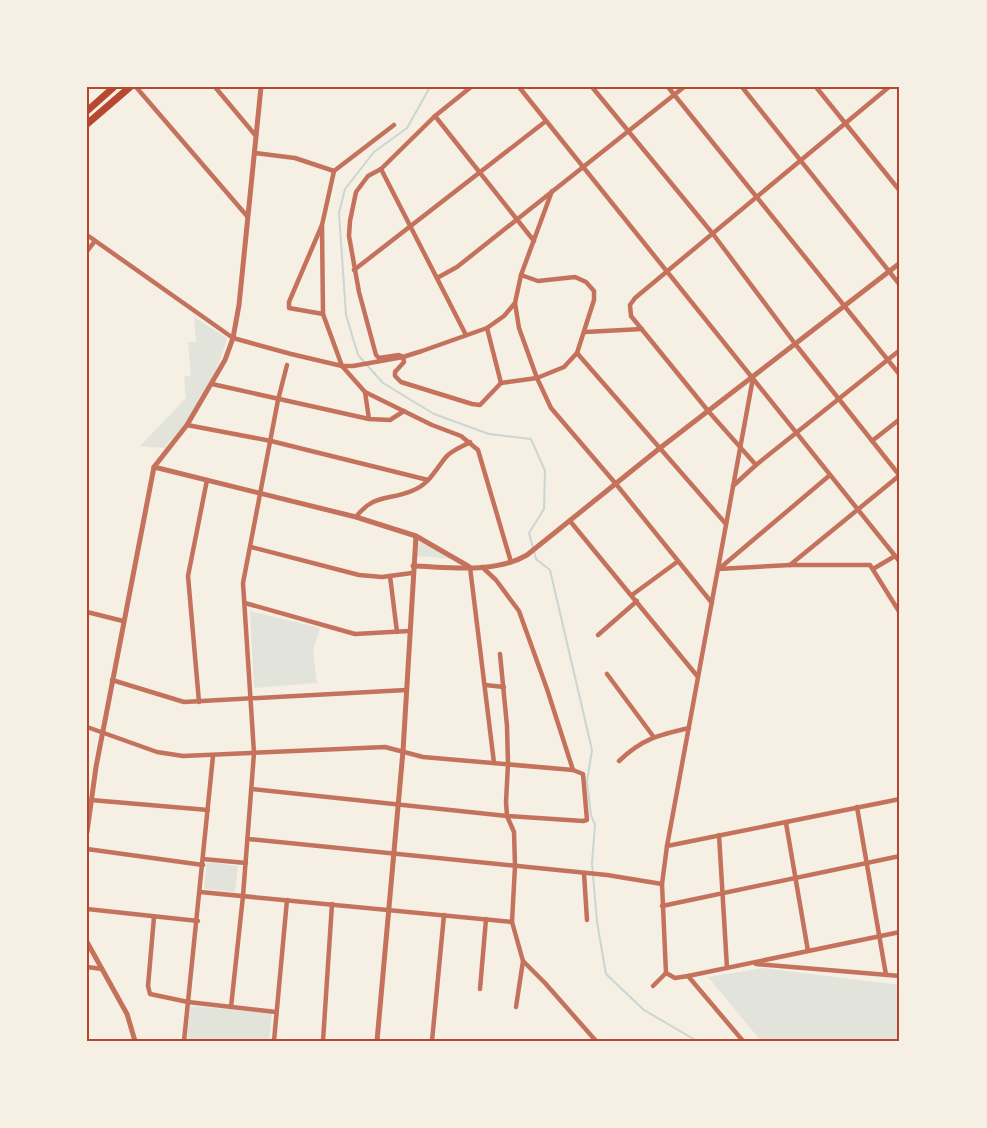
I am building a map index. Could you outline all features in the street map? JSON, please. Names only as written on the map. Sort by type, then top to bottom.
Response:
[{"type":"main road","points":[[87,111],[114,87]]},
{"type":"main road","points":[[87,124],[130,87]]},
{"type":"street","points":[[136,87],[248,216]]},
{"type":"street","points":[[215,87],[256,136]]},
{"type":"street","points":[[87,832],[88,811],[102,732],[154,467],[187,425],[225,360],[233,338],[239,305],[261,87]]},
{"type":"street","points":[[403,357],[399,355],[379,358],[376,355],[354,270],[350,228],[356,192],[368,176],[381,169],[435,116],[471,87]]},
{"type":"street","points":[[519,87],[900,562]]},
{"type":"street","points":[[592,87],[713,234],[796,345],[900,475],[790,565]]},
{"type":"street","points":[[668,87],[900,375]]},
{"type":"street","points":[[437,278],[457,267],[684,87]]},
{"type":"street","points":[[742,87],[900,285]]},
{"type":"street","points":[[816,87],[900,191]]},
{"type":"street","points":[[756,465],[709,412],[631,316],[630,305],[889,87]]},
{"type":"street","points":[[435,116],[534,241]]},
{"type":"street","points":[[354,270],[546,121]]},
{"type":"street","points":[[323,314],[289,308],[289,302],[322,225],[334,171],[394,125]]},
{"type":"street","points":[[255,153],[295,158],[334,171]]},
{"type":"street","points":[[381,169],[466,335]]},
{"type":"street","points":[[552,191],[522,275],[515,303],[519,328],[537,378],[552,408],[712,603]]},
{"type":"street","points":[[322,225],[323,314],[342,366],[365,392],[461,436],[477,450],[511,562]]},
{"type":"street","points":[[87,235],[233,338],[342,366],[403,357],[487,328],[504,316],[515,303]]},
{"type":"street","points":[[87,251],[95,241]]},
{"type":"street","points":[[413,566],[481,566],[511,562],[530,553],[660,448],[796,345],[900,262]]},
{"type":"street","points":[[403,357],[404,362],[395,372],[395,376],[401,382],[480,405],[501,383],[537,378],[564,367],[577,352],[585,332],[594,300],[594,291],[586,282],[575,277],[538,281],[522,275]]},
{"type":"street","points":[[487,328],[501,383]]},
{"type":"street","points":[[585,332],[642,329]]},
{"type":"street","points":[[733,486],[900,350]]},
{"type":"street","points":[[577,352],[726,524]]},
{"type":"street","points":[[231,1006],[246,863],[254,753],[243,583],[278,400],[288,365]]},
{"type":"street","points":[[653,986],[666,972],[662,884],[753,378]]},
{"type":"street","points":[[212,384],[369,419],[390,420],[404,411]]},
{"type":"street","points":[[365,392],[369,419]]},
{"type":"street","points":[[872,441],[900,418]]},
{"type":"street","points":[[187,425],[271,441],[428,480]]},
{"type":"street","points":[[357,517],[370,502],[413,491],[428,480],[448,455],[470,442]]},
{"type":"street","points":[[154,467],[357,517],[416,536],[470,567]]},
{"type":"street","points":[[719,568],[830,475]]},
{"type":"street","points":[[199,702],[188,576],[207,480]]},
{"type":"street","points":[[570,521],[698,677]]},
{"type":"street","points":[[377,1041],[403,751],[416,536]]},
{"type":"street","points":[[251,547],[359,575],[390,576],[412,573]]},
{"type":"street","points":[[873,569],[895,556]]},
{"type":"street","points":[[632,596],[677,562]]},
{"type":"street","points":[[719,568],[870,565],[900,613]]},
{"type":"street","points":[[481,566],[496,580],[519,612],[573,770]]},
{"type":"street","points":[[470,567],[494,763]]},
{"type":"street","points":[[390,576],[397,632]]},
{"type":"street","points":[[598,635],[637,601]]},
{"type":"street","points":[[245,603],[355,634],[409,631]]},
{"type":"street","points":[[87,612],[123,621]]},
{"type":"street","points":[[500,654],[508,764],[507,816],[514,832],[512,922],[523,961],[516,1007]]},
{"type":"street","points":[[606,674],[653,736]]},
{"type":"street","points":[[112,680],[170,699],[199,702],[405,690]]},
{"type":"street","points":[[485,686],[504,687]]},
{"type":"street","points":[[87,727],[166,754],[183,756],[385,747],[423,757],[573,770],[583,774],[588,820],[507,816],[252,789]]},
{"type":"street","points":[[619,761],[634,747],[653,736],[689,728]]},
{"type":"street","points":[[184,1041],[213,756]]},
{"type":"street","points":[[668,846],[900,799]]},
{"type":"street","points":[[91,800],[208,810]]},
{"type":"street","points":[[857,807],[886,975]]},
{"type":"street","points":[[786,823],[808,951]]},
{"type":"street","points":[[719,835],[727,968]]},
{"type":"street","points":[[248,839],[607,875],[662,884]]},
{"type":"street","points":[[87,849],[203,862],[246,863]]},
{"type":"street","points":[[662,906],[900,856]]},
{"type":"street","points":[[586,873],[587,920]]},
{"type":"street","points":[[200,892],[512,922]]},
{"type":"street","points":[[274,1041],[287,900]]},
{"type":"street","points":[[323,1041],[332,904]]},
{"type":"street","points":[[87,909],[198,921]]},
{"type":"street","points":[[432,1041],[444,915]]},
{"type":"street","points":[[154,917],[148,986],[150,993],[188,1002],[276,1012]]},
{"type":"street","points":[[480,989],[486,919]]},
{"type":"street","points":[[666,972],[675,978],[688,976],[900,932]]},
{"type":"street","points":[[87,942],[127,1014],[135,1041]]},
{"type":"street","points":[[523,961],[596,1041]]},
{"type":"street","points":[[751,963],[900,976]]},
{"type":"street","points":[[87,967],[102,969]]},
{"type":"street","points":[[688,976],[743,1041]]},
{"type":"shaded area","points":[[194,317],[227,338],[220,360],[193,414],[164,448],[140,446],[186,398],[184,376],[191,376],[188,342],[196,342]]},
{"type":"shaded area","points":[[418,541],[453,559],[417,556]]},
{"type":"shaded area","points":[[250,611],[320,628],[313,651],[317,683],[254,688]]},
{"type":"shaded area","points":[[207,862],[238,866],[235,892],[204,889]]},
{"type":"shaded area","points":[[763,968],[900,985],[900,1041],[761,1041],[708,977]]},
{"type":"shaded area","points":[[190,1006],[272,1013],[269,1041],[187,1041]]},
{"type":"waterway","points":[[430,87],[407,128],[374,152],[345,189],[339,213],[346,315],[358,355],[383,383],[434,414],[489,434],[531,439],[545,471],[544,509],[529,533],[536,559],[550,570],[592,750],[587,781],[591,815],[595,825],[592,863],[597,922],[606,974],[644,1010],[697,1041]]}]
